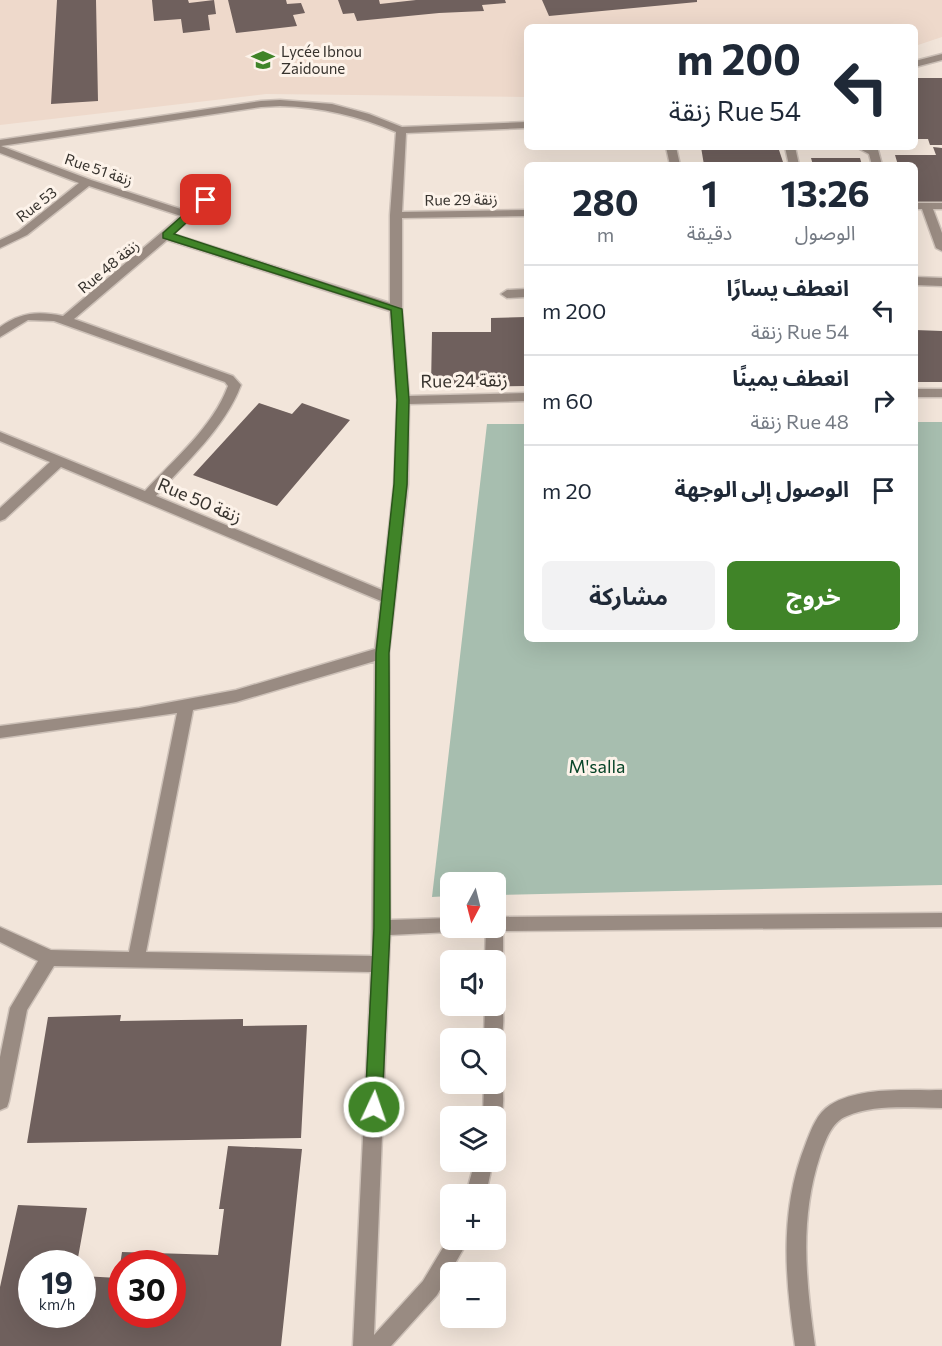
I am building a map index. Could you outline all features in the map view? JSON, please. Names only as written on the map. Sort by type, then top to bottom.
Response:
[{"type":"street","points":[[918,63],[942,57]]},
{"type":"street","points":[[0,142],[261,104],[296,102],[346,109],[401,130],[524,125]]},
{"type":"street","points":[[363,1346],[382,928],[382,653],[400,484],[403,400],[396,309],[396,215],[401,130]]},
{"type":"street","name":"Rue 51 زنقة","points":[[0,149],[87,182],[189,214]]},
{"type":"street","points":[[869,150],[874,152],[876,162]]},
{"type":"street","name":"Rue 53","points":[[0,245],[23,233],[87,182]]},
{"type":"street","name":"Rue 48 زنقة","points":[[65,320],[167,236],[223,186]]},
{"type":"street","points":[[942,206],[920,206],[942,248]]},
{"type":"street","name":"Rue 29 زنقة","points":[[396,215],[524,213]]},
{"type":"street","points":[[167,236],[396,309]]},
{"type":"street","points":[[918,281],[942,282]]},
{"type":"street","points":[[507,294],[524,293]]},
{"type":"street","points":[[0,333],[25,316],[45,316],[65,320],[229,379],[235,385],[233,393],[212,422],[147,498]]},
{"type":"street","points":[[918,393],[942,393]]},
{"type":"street","name":"Rue 24 زنقة","points":[[403,400],[524,397]]},
{"type":"street","name":"Rue 50 زنقة","points":[[0,436],[387,598]]},
{"type":"street","points":[[0,516],[59,461]]},
{"type":"street","points":[[0,732],[70,724],[236,696],[382,653]]},
{"type":"street","points":[[136,958],[186,705]]},
{"type":"street","points":[[506,926],[942,920]]},
{"type":"street","points":[[382,928],[440,926]]},
{"type":"street","points":[[0,934],[49,957],[380,964]]},
{"type":"street","points":[[0,1101],[19,1008],[49,957]]},
{"type":"street","points":[[805,1346],[795,1275],[794,1227],[799,1192],[813,1149],[822,1130],[834,1113],[852,1104],[942,1099]]},
{"type":"street","points":[[377,1346],[430,1288],[452,1250]]},
{"type":"shaded area","name":"Lycée Ibnou Zaidoune","points":[[0,0],[942,0],[942,37],[918,45],[918,24],[524,24],[524,97],[266,94],[0,125]]},
{"type":"green space","name":"M'salla","points":[[918,422],[942,422],[942,885],[506,895],[506,872],[440,872],[440,897],[432,897],[487,424],[524,424],[524,642],[918,642]]},
{"type":"building","points":[[57,0],[96,0],[98,101],[51,104]]},
{"type":"building","points":[[152,0],[188,0],[189,3],[214,0],[216,14],[208,15],[210,30],[183,33],[181,19],[154,21]]},
{"type":"building","points":[[228,0],[286,0],[287,4],[301,3],[305,13],[293,15],[297,26],[236,33]]},
{"type":"building","points":[[338,0],[379,0],[380,4],[416,0],[505,0],[506,3],[482,5],[484,11],[357,21],[354,13],[343,14]]},
{"type":"building","points":[[542,0],[697,0],[697,2],[549,16]]},
{"type":"building","points":[[918,78],[942,78],[942,145],[930,145],[928,139],[918,139]]},
{"type":"building","points":[[933,147],[942,148],[942,202],[918,202],[918,162],[897,162],[895,155],[936,155]]},
{"type":"building","points":[[702,150],[779,150],[783,162],[704,162]]},
{"type":"building","points":[[811,158],[860,158],[861,162],[812,162]]},
{"type":"building","points":[[524,317],[524,386],[431,387],[432,332],[491,332],[491,318]]},
{"type":"building","points":[[918,330],[942,331],[942,382],[918,382]]},
{"type":"building","points":[[259,403],[292,414],[302,403],[350,420],[277,506],[193,475]]},
{"type":"building","points":[[121,1015],[120,1021],[243,1019],[243,1026],[307,1025],[301,1138],[27,1143],[48,1017]]},
{"type":"building","points":[[228,1146],[302,1149],[281,1346],[0,1346],[0,1287],[18,1205],[87,1208],[79,1250],[18,1250],[18,1328],[96,1328],[96,1277],[108,1277],[108,1328],[186,1328],[186,1254],[218,1255],[224,1209],[219,1209]]},
{"type":"place","name":"Lycée Ibnou Zaidoune","points":[[263,60]]},
{"type":"route","points":[[206,200],[167,236],[396,309],[403,400],[400,484],[382,653],[382,928],[374,1107]]}]
